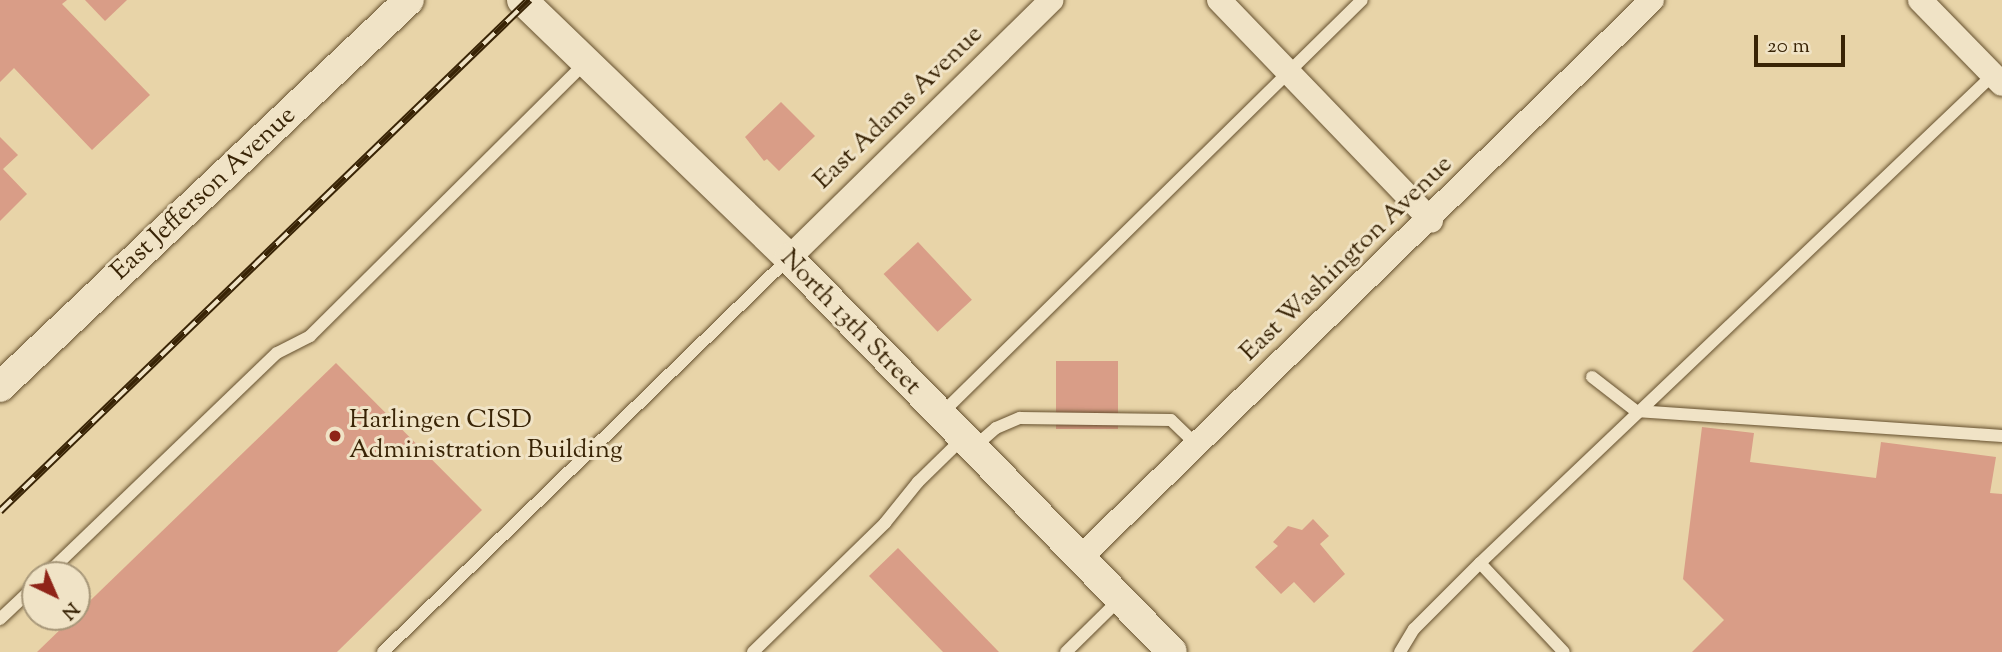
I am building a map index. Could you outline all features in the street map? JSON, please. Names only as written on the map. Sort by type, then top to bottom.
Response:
[{"type":"street","name":"East Jefferson Avenue","points":[[0,387],[409,0]]},
{"type":"street","name":"North 13th Street","points":[[522,0],[789,258],[939,416],[1172,652]]},
{"type":"street","name":"East Adams Avenue","points":[[789,258],[1052,0]]},
{"type":"street","points":[[1219,0],[1431,220]]},
{"type":"street","name":"East Washington Avenue","points":[[1080,558],[1431,220],[1652,0]]},
{"type":"street","points":[[1920,0],[1998,80]]},
{"type":"lane","points":[[939,416],[1362,0]]},
{"type":"lane","points":[[61,561],[277,354],[310,336],[586,62]]},
{"type":"lane","points":[[1400,652],[1414,629],[1636,411],[1998,80]]},
{"type":"lane","points":[[383,652],[789,258]]},
{"type":"lane","points":[[1592,377],[1636,411],[2002,436]]},
{"type":"lane","points":[[753,652],[885,523],[918,482],[967,444],[996,428],[1020,418],[1171,420],[1197,446]]},
{"type":"lane","points":[[1480,563],[1564,652]]},
{"type":"lane","points":[[0,619],[21,599]]},
{"type":"lane","points":[[1066,652],[1120,599]]},
{"type":"building","points":[[0,0],[67,0],[62,4],[150,95],[92,150],[14,68],[0,82]]},
{"type":"building","points":[[85,0],[127,0],[105,21]]},
{"type":"building","points":[[781,102],[815,136],[779,171],[767,159],[764,161],[745,137]]},
{"type":"building","points":[[0,137],[18,155],[3,169],[27,194],[0,221]]},
{"type":"building","points":[[918,242],[972,300],[938,332],[884,274]]},
{"type":"building","points":[[1056,361],[1118,361],[1118,429],[1056,429]]},
{"type":"building","name":"Harlingen CISD Administration Building","points":[[336,363],[482,510],[337,652],[37,652],[59,631],[91,631],[91,600]]},
{"type":"building","points":[[1702,427],[1754,433],[1750,462],[1876,478],[1881,442],[1996,457],[1990,493],[2002,494],[2002,652],[1692,652],[1724,620],[1683,579]]},
{"type":"building","points":[[1313,519],[1329,536],[1320,544],[1345,574],[1314,603],[1294,582],[1281,594],[1255,567],[1278,546],[1273,542],[1288,526],[1302,530]]},
{"type":"building","points":[[898,548],[999,652],[943,652],[869,576]]},
{"type":"railway","points":[[0,511],[529,0]]},
{"type":"place","name":"Harlingen CISD Administration Building","points":[[335,436]]}]
